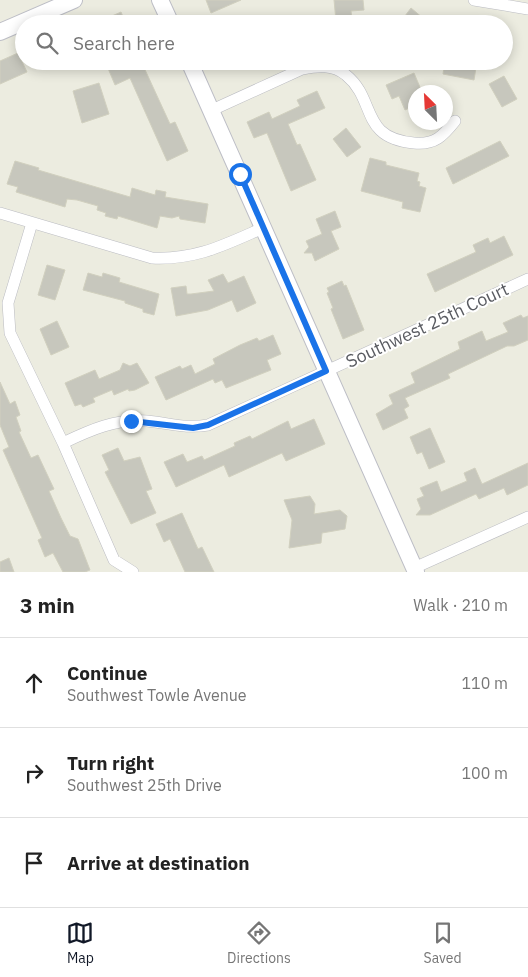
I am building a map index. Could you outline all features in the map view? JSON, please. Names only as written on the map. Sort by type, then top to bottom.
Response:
[{"type":"main road","points":[[39,15],[74,0]]},
{"type":"main road","points":[[160,0],[167,15]]},
{"type":"main road","points":[[0,32],[15,26]]},
{"type":"main road","points":[[193,70],[415,570]]},
{"type":"street","points":[[474,0],[528,9]]},
{"type":"street","points":[[212,110],[300,70]]},
{"type":"street","points":[[338,70],[345,74],[358,89],[377,127],[393,138],[417,143],[433,142],[443,136],[455,121]]},
{"type":"street","points":[[0,213],[152,258],[170,259],[203,254],[263,228]]},
{"type":"street","points":[[32,223],[10,295],[7,318],[10,333],[63,443],[114,560],[132,572]]},
{"type":"street","name":"Southwest 25th Court","points":[[63,443],[86,432],[116,423],[147,421],[193,428],[208,425],[528,279]]},
{"type":"street","points":[[415,570],[528,517]]},
{"type":"building","points":[[206,0],[241,0],[211,13]]},
{"type":"building","points":[[334,0],[363,0],[364,10],[351,11],[352,15],[335,15]]},
{"type":"building","points":[[411,8],[419,15],[406,15]]},
{"type":"building","points":[[15,54],[15,70],[26,70],[27,72],[0,84],[0,61]]},
{"type":"building","points":[[109,70],[145,70],[170,124],[175,122],[188,151],[167,161],[130,78],[115,85]]},
{"type":"building","points":[[444,70],[476,70],[474,80],[443,74]]},
{"type":"building","points":[[414,73],[419,85],[408,85],[408,109],[405,110],[399,96],[392,99],[386,85]]},
{"type":"building","points":[[504,76],[517,99],[502,107],[489,84]]},
{"type":"building","points":[[99,83],[109,114],[82,123],[73,91]]},
{"type":"building","points":[[317,91],[325,108],[288,124],[297,145],[300,144],[316,180],[291,191],[267,133],[254,138],[247,122],[269,112],[272,119],[300,106],[297,100]]},
{"type":"building","points":[[346,128],[361,147],[347,157],[333,139]]},
{"type":"building","points":[[500,141],[509,156],[453,184],[446,168]]},
{"type":"building","points":[[370,158],[386,162],[386,165],[419,173],[417,181],[420,182],[419,186],[426,188],[420,212],[402,208],[403,202],[361,191]]},
{"type":"building","points":[[15,161],[39,168],[38,170],[130,197],[132,188],[155,195],[156,190],[166,192],[165,197],[208,204],[205,223],[180,219],[179,216],[172,218],[160,216],[157,228],[118,216],[117,219],[105,216],[106,213],[97,210],[98,206],[77,200],[67,199],[65,207],[16,192],[18,187],[7,184]]},
{"type":"building","points":[[335,211],[341,227],[331,231],[339,249],[315,261],[312,253],[304,253],[309,247],[306,241],[322,234],[316,219]]},
{"type":"building","points":[[504,236],[513,255],[435,292],[427,274],[476,252],[473,245],[488,238],[490,243]]},
{"type":"building","points":[[47,265],[65,270],[55,300],[38,295]]},
{"type":"building","points":[[88,273],[102,277],[103,273],[120,278],[119,282],[159,294],[154,315],[143,312],[143,309],[125,303],[125,301],[83,290]]},
{"type":"building","points":[[223,274],[228,283],[244,276],[256,303],[237,312],[232,300],[208,310],[176,316],[171,288],[186,286],[187,294],[214,291],[208,280]]},
{"type":"building","points":[[342,281],[344,286],[346,285],[364,330],[343,339],[327,293],[329,292],[327,288]]},
{"type":"building","points":[[521,315],[523,318],[528,316],[528,340],[514,346],[507,346],[448,374],[450,378],[405,398],[409,406],[404,409],[408,418],[383,430],[376,414],[393,404],[389,395],[415,383],[411,373],[460,349],[458,342],[482,331],[486,341],[508,332],[503,323]]},
{"type":"building","points":[[57,321],[69,347],[51,355],[40,329]]},
{"type":"building","points":[[273,335],[281,354],[267,360],[271,370],[226,388],[222,380],[215,383],[213,379],[166,400],[155,377],[180,366],[182,369],[191,365],[195,374],[215,364],[213,359],[240,345],[257,338],[259,341]]},
{"type":"building","points":[[123,363],[130,366],[137,363],[149,383],[135,390],[129,391],[128,389],[114,395],[112,390],[93,398],[95,402],[83,407],[81,404],[75,406],[65,383],[95,370],[99,379],[120,370]]},
{"type":"building","points":[[0,382],[10,404],[15,401],[20,415],[16,417],[21,431],[19,432],[31,458],[38,455],[54,489],[49,491],[61,518],[70,536],[78,539],[90,570],[85,572],[63,572],[53,553],[45,557],[38,540],[42,538],[3,450],[9,447],[0,425]]},
{"type":"building","points":[[314,419],[325,444],[286,461],[282,453],[229,477],[224,465],[176,487],[164,462],[183,454],[187,462],[202,456],[204,460],[235,446],[234,443],[250,436],[252,439],[288,421],[291,429]]},
{"type":"building","points":[[430,428],[445,462],[429,469],[422,452],[417,454],[410,437]]},
{"type":"building","points":[[118,448],[124,461],[140,457],[152,489],[146,491],[156,513],[131,524],[105,472],[109,470],[102,455]]},
{"type":"building","points":[[528,463],[528,485],[507,495],[504,488],[479,499],[476,494],[430,515],[416,515],[421,509],[417,499],[424,496],[420,488],[437,481],[441,492],[467,481],[464,473],[475,468],[482,484]]},
{"type":"building","points":[[310,496],[315,504],[314,514],[340,510],[347,516],[345,529],[322,533],[321,543],[289,548],[292,520],[284,500]]},
{"type":"building","points":[[182,513],[198,549],[202,547],[214,572],[185,572],[170,539],[164,542],[156,524]]},
{"type":"building","points":[[9,558],[14,572],[0,572],[0,562]]},
{"type":"route","points":[[131,421],[147,421],[193,428],[208,425],[326,371],[240,174]]}]
